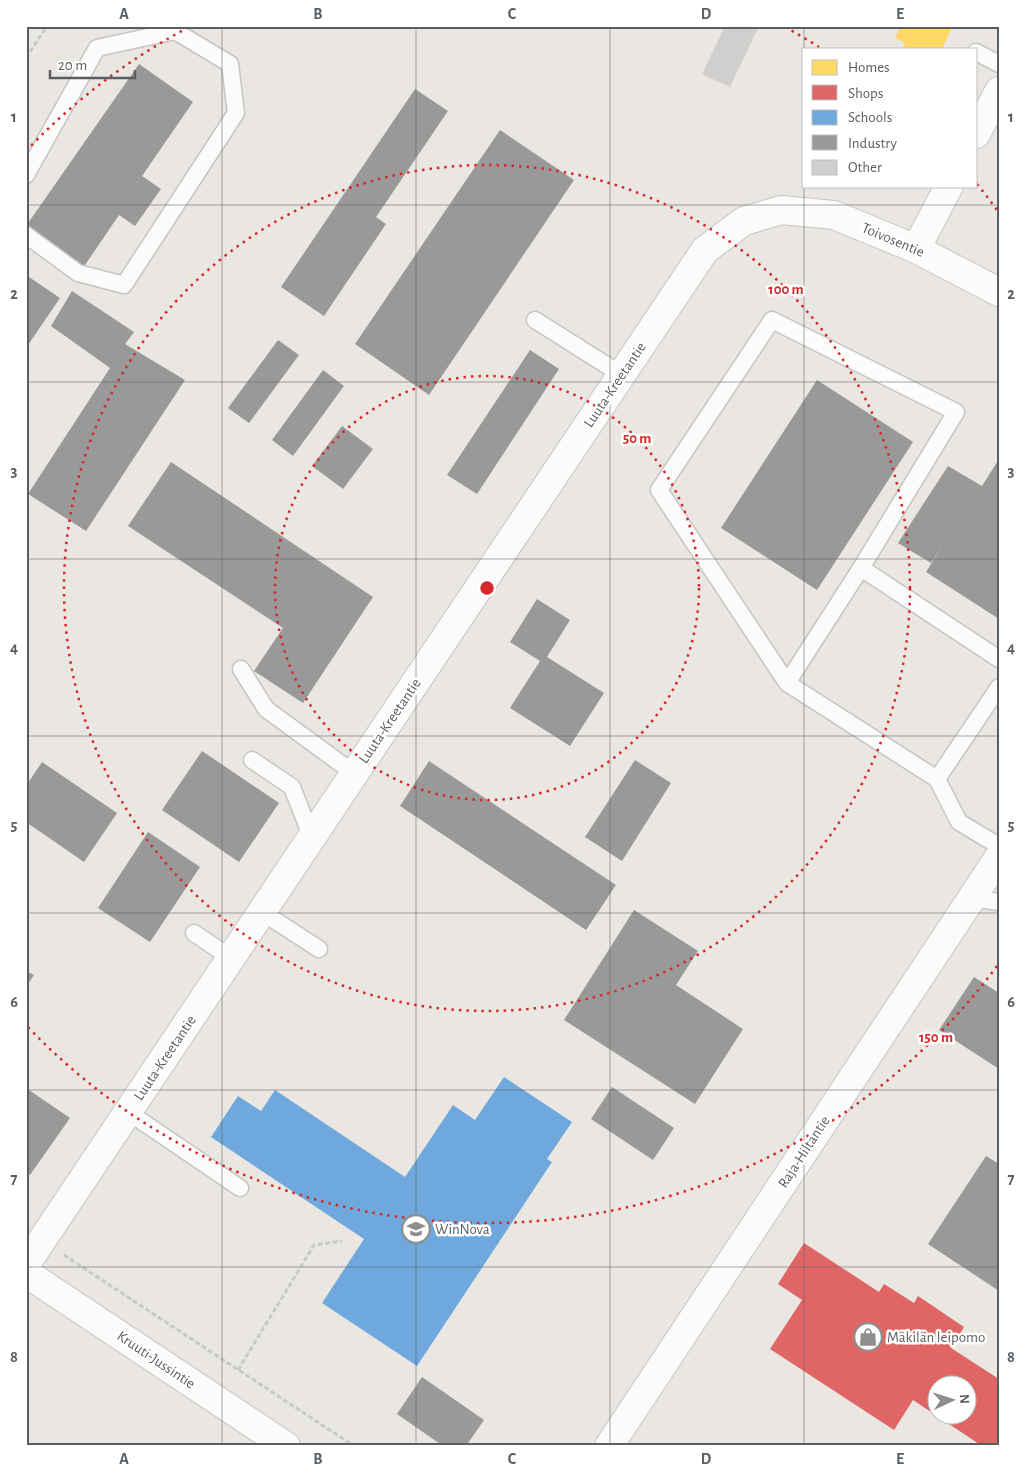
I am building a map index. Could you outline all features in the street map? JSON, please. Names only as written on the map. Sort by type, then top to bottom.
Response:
[{"type":"street","points":[[978,130],[999,91]]},
{"type":"street","points":[[916,249],[948,188]]},
{"type":"street","name":"Toivosentie","points":[[781,210],[834,215],[916,249],[999,292]]},
{"type":"street","name":"Luuta-Kreetantie","points":[[26,1264],[705,250],[744,221],[781,210]]},
{"type":"street","name":"Raja-Hiltantie","points":[[609,1446],[999,857]]},
{"type":"street","name":"Kruuti-Jussintie","points":[[26,1273],[286,1446]]},
{"type":"lane","points":[[26,175],[97,48],[175,31],[230,64],[236,113],[124,285],[78,273],[26,235]]},
{"type":"lane","points":[[978,53],[999,64]]},
{"type":"lane","points":[[534,320],[622,375]]},
{"type":"lane","points":[[787,683],[861,568],[956,412],[772,320],[659,490],[787,683],[936,779],[959,822],[999,846]]},
{"type":"lane","points":[[861,568],[999,659]]},
{"type":"lane","points":[[241,669],[266,709],[355,774]]},
{"type":"lane","points":[[936,779],[999,687]]},
{"type":"lane","points":[[252,760],[292,787],[312,838]]},
{"type":"lane","points":[[972,898],[999,902]]},
{"type":"lane","points":[[262,912],[319,949]]},
{"type":"lane","points":[[194,933],[232,958]]},
{"type":"lane","points":[[128,1112],[240,1188]]},
{"type":"path","points":[[26,58],[47,26]]},
{"type":"path","points":[[42,1241],[354,1446]]},
{"type":"path","points":[[238,1370],[314,1245],[342,1241]]},
{"type":"building: Homes","points":[[901,26],[953,26],[942,48],[902,48],[905,43],[895,38]]},
{"type":"building: Shops","name":"Mäkilän leipomo","points":[[804,1243],[879,1292],[884,1284],[914,1303],[918,1296],[964,1327],[951,1348],[999,1379],[999,1446],[982,1446],[949,1424],[978,1424],[978,1374],[928,1374],[928,1410],[913,1400],[894,1430],[770,1349],[802,1300],[778,1284]]},
{"type":"building: Schools","points":[[504,1077],[572,1122],[547,1159],[552,1162],[417,1366],[322,1303],[364,1239],[211,1137],[238,1096],[261,1111],[275,1090],[405,1177],[453,1105],[475,1120]]},
{"type":"building: Industry","points":[[139,64],[193,102],[142,176],[161,189],[135,226],[119,215],[83,268],[26,229],[26,226]]},
{"type":"building: Industry","points":[[415,89],[448,111],[376,217],[386,224],[324,316],[281,287]]},
{"type":"building: Industry","points":[[500,130],[574,180],[429,395],[355,344]]},
{"type":"building: Industry","points":[[26,275],[60,298],[26,348]]},
{"type":"building: Industry","points":[[72,291],[134,332],[125,344],[185,380],[86,531],[28,494],[110,368],[51,326]]},
{"type":"building: Industry","points":[[278,340],[299,355],[249,423],[228,408]]},
{"type":"building: Industry","points":[[530,350],[559,369],[477,494],[447,475]]},
{"type":"building: Industry","points":[[323,370],[344,386],[293,456],[272,440]]},
{"type":"building: Industry","points":[[817,380],[913,442],[817,590],[721,528]]},
{"type":"building: Industry","points":[[342,426],[373,449],[343,489],[312,466]]},
{"type":"building: Industry","points":[[999,459],[999,619],[926,572],[943,545],[931,563],[898,543],[948,466],[982,486]]},
{"type":"building: Industry","points":[[171,462],[373,597],[303,703],[254,671],[283,628],[128,526]]},
{"type":"building: Industry","points":[[537,599],[570,620],[547,657],[604,693],[570,746],[510,708],[540,661],[510,642]]},
{"type":"building: Industry","points":[[202,751],[279,803],[239,862],[162,810]]},
{"type":"building: Industry","points":[[635,760],[671,783],[622,861],[585,837]]},
{"type":"building: Industry","points":[[429,761],[616,885],[586,930],[400,806]]},
{"type":"building: Industry","points":[[42,762],[117,813],[84,862],[26,822],[26,786]]},
{"type":"building: Industry","points":[[148,832],[200,867],[150,942],[98,908]]},
{"type":"building: Industry","points":[[634,910],[698,951],[676,985],[743,1029],[695,1104],[564,1020]]},
{"type":"building: Industry","points":[[26,971],[34,975],[26,987]]},
{"type":"building: Industry","points":[[974,977],[999,993],[999,1069],[939,1030]]},
{"type":"building: Industry","points":[[612,1087],[674,1128],[653,1160],[591,1119]]},
{"type":"building: Industry","points":[[26,1088],[70,1118],[30,1175],[26,1172]]},
{"type":"building: Industry","points":[[986,1156],[999,1164],[999,1291],[928,1244]]},
{"type":"building: Industry","points":[[422,1377],[484,1420],[466,1446],[443,1446],[397,1414]]},
{"type":"building: Other","points":[[725,26],[759,26],[730,87],[702,74]]},
{"type":"place","name":"WinNova","points":[[416,1229]]},
{"type":"place","name":"Mäkilän leipomo","points":[[868,1337]]}]
